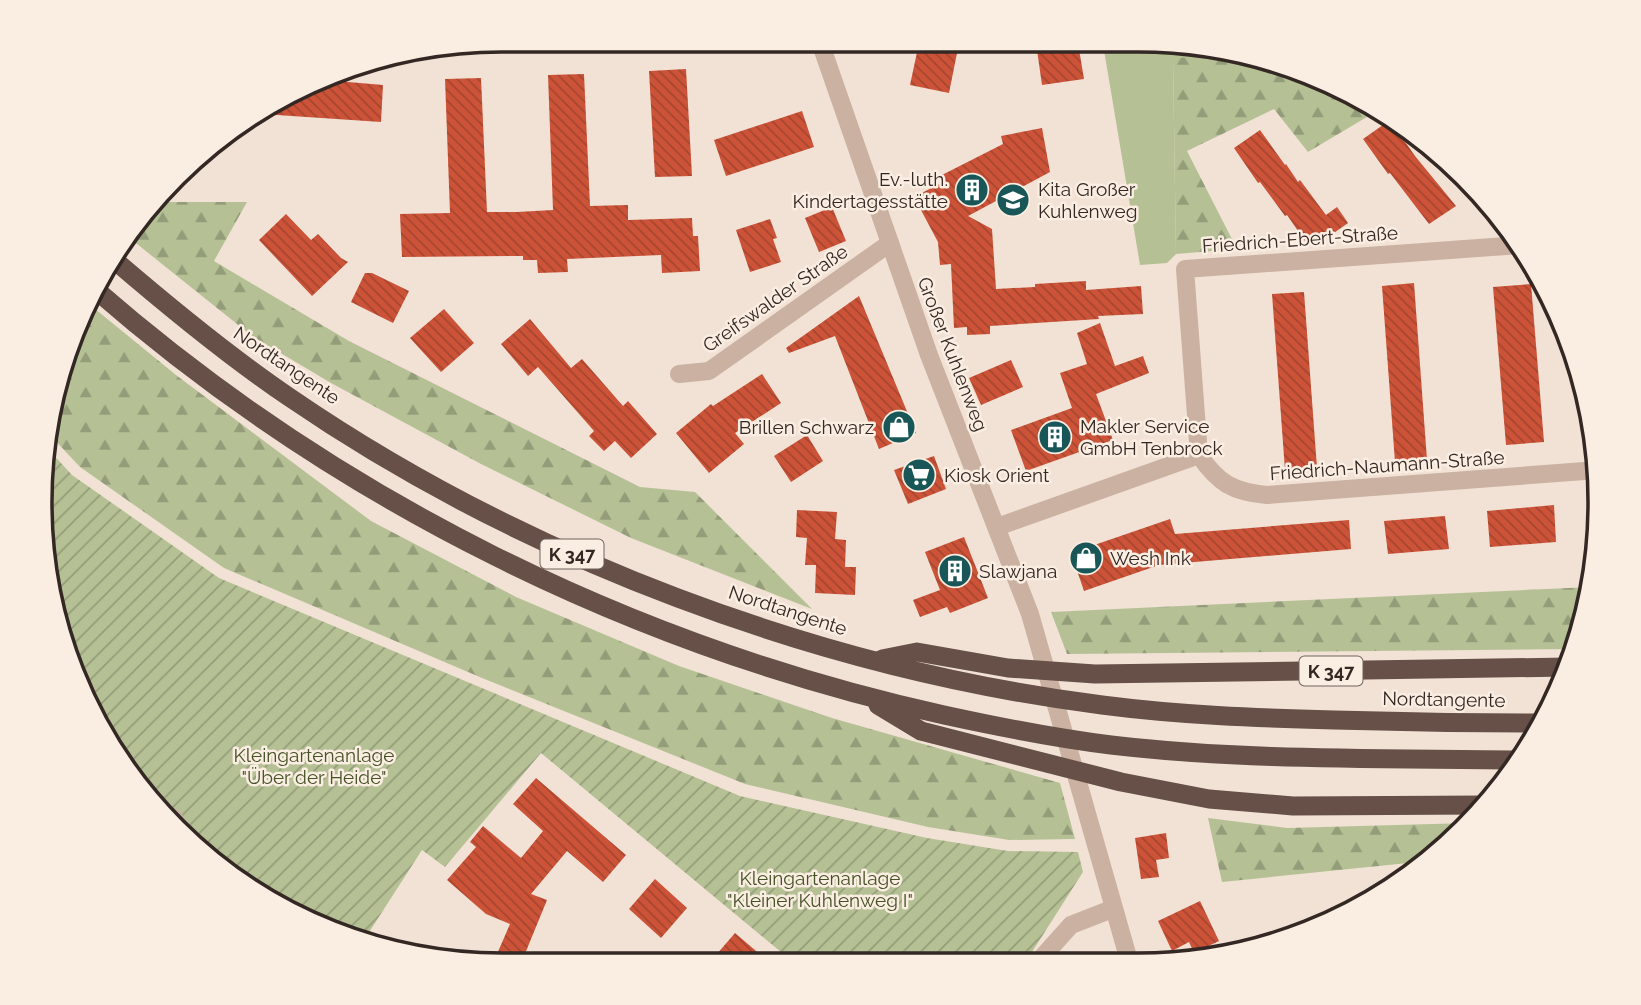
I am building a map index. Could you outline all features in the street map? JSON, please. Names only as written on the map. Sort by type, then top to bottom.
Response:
[{"type":"highway","name":"Nordtangente","points":[[120,265],[214,343],[291,398],[464,502],[559,548],[664,593],[772,632],[874,661],[1014,691],[1102,705],[1231,717],[1531,723]]},
{"type":"highway","name":"K 347","points":[[103,296],[197,373],[269,425],[355,480],[447,532],[546,581],[651,626],[761,666],[865,697],[1024,732],[1112,745],[1231,755],[1508,760]]},
{"type":"highway","name":"K 347","points":[[874,661],[917,652],[1008,668],[1095,674],[1557,667]]},
{"type":"highway","name":"K 347","points":[[865,697],[921,731],[1121,782],[1209,799],[1293,807],[1471,805]]},
{"type":"street","name":"Großer Kuhlenweg","points":[[823,52],[929,355],[1030,614],[1126,953]]},
{"type":"street","name":"Greifswalder Straße","points":[[679,374],[709,371],[890,243]]},
{"type":"street","name":"Friedrich-Ebert-Straße","points":[[1199,455],[1185,269],[1508,246]]},
{"type":"street","points":[[997,527],[1199,455]]},
{"type":"street","name":"Friedrich-Naumann-Straße","points":[[1199,455],[1210,471],[1226,485],[1246,493],[1267,495],[1588,471]]},
{"type":"street","points":[[1046,953],[1071,925],[1112,909]]},
{"type":"green space","points":[[1104,52],[1168,53],[1204,57],[1173,58],[1176,254],[1167,263],[1140,265]]},
{"type":"green space","points":[[1173,57],[1201,57],[1226,61],[1283,76],[1338,99],[1369,116],[1308,152],[1274,109],[1187,151],[1237,249],[1176,254]]},
{"type":"green space","points":[[168,202],[247,202],[214,261],[349,341],[640,487],[695,492],[812,609],[631,538],[481,464],[331,383],[252,336],[135,242]]},
{"type":"green space","points":[[96,310],[176,375],[371,521],[516,597],[679,666],[832,718],[1060,783],[1075,839],[1009,840],[928,827],[745,784],[482,678],[224,568],[80,467],[56,442],[76,358]]},
{"type":"green space","name":"Kleingartenanlage \"Über der Heide\"","points":[[55,456],[72,475],[219,578],[740,796],[927,838],[1008,851],[1078,852],[1083,872],[1031,953],[782,953],[541,753],[445,867],[422,850],[369,932],[303,906],[252,877],[184,821],[128,753],[99,702],[76,647],[56,561],[52,503]]},
{"type":"green space","points":[[1580,587],[1564,649],[1067,654],[1051,612]]},
{"type":"green space","points":[[1208,818],[1287,828],[1454,823],[1408,863],[1222,882]]},
{"type":"building","points":[[917,52],[957,52],[949,93],[910,85]]},
{"type":"building","points":[[1037,52],[1080,52],[1084,79],[1042,85]]},
{"type":"building","points":[[686,69],[692,176],[655,177],[649,71]]},
{"type":"building","points":[[584,74],[590,206],[628,205],[628,220],[692,218],[693,236],[698,236],[700,271],[662,273],[661,255],[567,259],[568,272],[538,273],[537,260],[523,260],[523,256],[402,257],[400,214],[450,213],[445,79],[481,78],[487,212],[517,212],[553,210],[548,75]]},
{"type":"building","points":[[344,82],[383,85],[381,122],[274,115]]},
{"type":"building","points":[[802,111],[814,147],[726,176],[714,140]]},
{"type":"building","points":[[1383,125],[1389,128],[1402,138],[1456,206],[1429,224],[1363,139]]},
{"type":"building","points":[[1042,128],[1050,172],[968,216],[992,229],[996,289],[1086,281],[1086,290],[1141,286],[1143,314],[990,326],[990,334],[967,335],[967,327],[954,328],[951,264],[940,265],[938,242],[914,197],[941,183],[938,177],[1003,144],[1001,136]]},
{"type":"building","points":[[1260,130],[1326,215],[1337,207],[1348,223],[1321,242],[1315,233],[1305,241],[1287,215],[1285,216],[1260,182],[1258,183],[1234,148]]},
{"type":"building","points":[[832,207],[846,241],[819,252],[805,218]]},
{"type":"building","points":[[286,214],[311,240],[318,234],[348,262],[312,296],[259,240]]},
{"type":"building","points":[[770,219],[781,262],[750,272],[736,230]]},
{"type":"building","points":[[365,273],[372,273],[409,291],[393,323],[351,302]]},
{"type":"building","points":[[1414,283],[1427,460],[1395,462],[1382,286]]},
{"type":"building","points":[[1531,284],[1544,442],[1506,445],[1493,287]]},
{"type":"building","points":[[1304,292],[1317,468],[1285,470],[1272,294]]},
{"type":"building","points":[[859,296],[916,433],[879,449],[835,336],[789,353],[786,348]]},
{"type":"building","points":[[444,309],[474,343],[441,372],[410,338]]},
{"type":"building","points":[[530,319],[571,368],[582,359],[623,406],[628,401],[657,434],[631,458],[615,441],[604,451],[589,436],[594,431],[538,367],[528,376],[501,344]]},
{"type":"building","points":[[1100,323],[1115,366],[1143,356],[1149,373],[1096,394],[1113,440],[1026,471],[1011,430],[1072,408],[1060,373],[1087,364],[1077,333]]},
{"type":"building","points":[[1011,360],[1023,387],[981,405],[969,378]]},
{"type":"building","points":[[762,374],[781,403],[735,433],[744,444],[709,473],[676,433],[711,404],[713,406]]},
{"type":"building","points":[[807,435],[823,461],[791,482],[774,456]]},
{"type":"building","name":"Kiosk Orient","points":[[934,456],[946,489],[908,504],[894,470]]},
{"type":"building","points":[[1554,505],[1556,542],[1490,547],[1487,511]]},
{"type":"building","points":[[797,510],[837,512],[835,539],[846,540],[845,567],[856,567],[855,595],[815,593],[816,565],[805,565],[807,538],[796,537]]},
{"type":"building","points":[[1445,516],[1449,549],[1388,554],[1384,521]]},
{"type":"building","points":[[1170,519],[1175,534],[1349,520],[1351,549],[1159,565],[1084,591],[1071,553]]},
{"type":"building","name":"Slawjana","points":[[964,537],[988,598],[950,613],[947,607],[920,617],[913,600],[940,590],[925,552]]},
{"type":"building","points":[[536,778],[626,855],[603,882],[567,851],[531,894],[547,900],[525,953],[498,953],[510,924],[486,914],[447,880],[476,847],[470,842],[483,826],[521,858],[543,831],[513,804]]},
{"type":"building","points":[[1166,833],[1169,858],[1156,860],[1159,877],[1141,879],[1135,838]]},
{"type":"building","points":[[655,879],[687,908],[661,938],[629,909]]},
{"type":"building","points":[[1200,901],[1219,941],[1205,948],[1192,949],[1189,942],[1172,951],[1158,921]]},
{"type":"building","points":[[735,933],[758,953],[718,953]]},
{"type":"place","name":"Ev.-luth. Kindertagesstätte","points":[[972,190]]},
{"type":"place","name":"Kita Großer Kuhlenweg","points":[[1013,200]]},
{"type":"place","name":"Brillen Schwarz","points":[[899,427]]},
{"type":"place","name":"Makler Service GmbH Tenbrock","points":[[1055,437]]},
{"type":"place","name":"Kiosk Orient","points":[[919,475]]},
{"type":"place","name":"Wesh Ink","points":[[1086,558]]},
{"type":"place","name":"Slawjana","points":[[955,571]]},
{"type":"park label","name":"Kleingartenanlage \"Kleiner Kuhlenweg I\"","points":[[820,889]]}]
